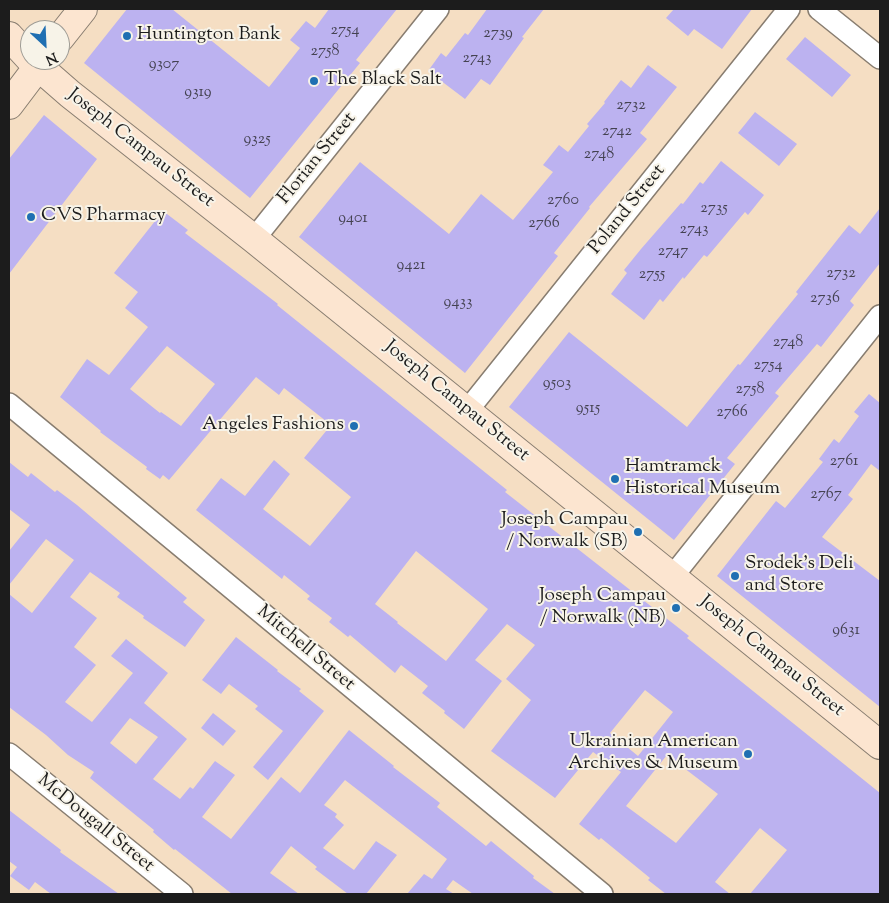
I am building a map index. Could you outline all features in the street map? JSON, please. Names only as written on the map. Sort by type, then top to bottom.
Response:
[{"type":"street","points":[[70,25],[83,9]]},
{"type":"street","name":"Florian Street","points":[[254,239],[438,9]]},
{"type":"street","name":"Poland Street","points":[[467,411],[789,9]]},
{"type":"street","points":[[819,9],[880,58]]},
{"type":"street","name":"Joseph Campau Street","points":[[9,36],[20,47]]},
{"type":"street","points":[[9,105],[30,70]]},
{"type":"street","name":"Joseph Campau Street","points":[[45,70],[880,745]]},
{"type":"street","points":[[672,577],[880,316]]},
{"type":"street","name":"Mitchell Street","points":[[9,404],[602,894]]},
{"type":"street","name":"McDougall Street","points":[[9,754],[182,894]]},
{"type":"building","points":[[127,9],[172,9],[269,87],[300,48],[290,40],[306,21],[315,28],[329,9],[397,9],[356,60],[360,63],[250,198],[84,63]]},
{"type":"building","points":[[487,9],[544,9],[522,37],[524,38],[490,85],[481,79],[465,99],[428,71],[441,53],[446,57],[465,33],[468,35]]},
{"type":"building","points":[[674,9],[752,9],[722,49],[694,29],[688,36],[666,18]]},
{"type":"building","points":[[805,37],[851,75],[832,97],[786,59]]},
{"type":"building","points":[[648,65],[677,87],[640,133],[647,139],[589,207],[554,253],[558,256],[465,373],[299,237],[360,162],[449,234],[481,194],[513,220],[553,172],[543,165],[559,145],[568,152],[621,80],[631,88]]},
{"type":"building","points":[[755,112],[797,144],[779,166],[738,133]]},
{"type":"building","name":"CVS Pharmacy","points":[[44,115],[97,159],[9,274],[9,159]]},
{"type":"building","points":[[721,161],[764,195],[748,215],[745,212],[707,257],[704,255],[684,279],[683,277],[663,302],[660,299],[644,320],[611,294],[627,273],[624,270],[641,249],[681,203],[683,204],[700,182],[703,184]]},
{"type":"building","points":[[880,208],[880,263],[850,301],[854,305],[821,347],[817,344],[775,393],[779,396],[727,458],[735,464],[674,540],[509,407],[569,332],[687,427],[798,294],[796,292],[849,225],[860,234]]},
{"type":"building","points":[[163,211],[188,230],[185,233],[278,304],[507,490],[505,492],[689,636],[687,638],[880,793],[880,894],[750,894],[787,850],[760,828],[715,882],[730,894],[666,894],[648,880],[650,878],[601,838],[599,840],[579,824],[621,772],[593,752],[555,798],[491,751],[531,700],[506,679],[535,645],[507,624],[475,660],[502,681],[464,729],[422,693],[428,686],[401,665],[395,673],[350,635],[348,637],[329,622],[332,618],[307,599],[310,596],[284,575],[282,579],[196,510],[221,478],[245,496],[274,460],[290,474],[263,509],[310,546],[351,497],[304,458],[331,425],[284,388],[279,395],[256,377],[169,480],[163,475],[160,479],[146,469],[147,467],[100,432],[60,397],[87,359],[109,375],[148,327],[125,308],[138,292],[114,273]],"holes":[[[167,346],[215,384],[181,426],[160,413],[130,389]],[[416,551],[488,609],[446,661],[375,604]],[[645,690],[673,712],[638,756],[610,733]],[[667,755],[718,794],[676,843],[626,806]]]},
{"type":"building","points":[[869,394],[880,403],[880,471],[871,464],[848,495],[853,499],[822,537],[880,581],[880,707],[717,576],[776,501],[785,508],[823,462],[819,459],[834,439],[839,443],[859,416],[854,412]]},
{"type":"building","points":[[9,462],[28,477],[31,473],[55,492],[57,490],[77,505],[187,598],[183,602],[205,620],[185,647],[143,618],[144,616],[117,597],[120,593],[90,572],[70,597],[97,618],[74,647],[96,665],[65,702],[92,722],[133,673],[111,656],[126,639],[168,673],[144,703],[187,739],[153,779],[180,799],[190,787],[193,789],[215,761],[235,775],[202,817],[231,839],[281,777],[300,793],[349,730],[440,803],[437,807],[486,846],[491,841],[534,876],[533,878],[555,894],[473,894],[453,880],[446,889],[454,894],[407,894],[424,874],[432,879],[447,859],[345,780],[324,805],[337,814],[335,817],[344,825],[323,848],[354,870],[376,841],[397,855],[366,894],[348,894],[315,869],[317,867],[291,846],[270,873],[299,894],[232,894],[174,850],[153,832],[154,830],[90,778],[94,772],[68,755],[46,735],[9,707],[9,594],[32,613],[74,560],[46,539],[9,585],[9,551],[30,525],[9,509]],"holes":[[[130,718],[158,737],[136,764],[110,743]]]},
{"type":"building","points":[[236,637],[301,689],[299,691],[324,711],[268,780],[253,767],[283,731],[255,709],[258,706],[229,684],[221,694],[202,680]]},
{"type":"building","points":[[213,713],[236,731],[223,746],[201,728]]},
{"type":"building","points":[[9,810],[61,850],[60,852],[119,894],[51,894],[35,882],[29,890],[10,876],[17,867],[9,861]]},
{"type":"place","name":"Huntington Bank","points":[[127,36]]},
{"type":"place","name":"The Black Salt","points":[[314,81]]},
{"type":"place","name":"CVS Pharmacy","points":[[31,217]]},
{"type":"place","name":"Angeles Fashions","points":[[354,426]]},
{"type":"place","name":"Hamtramck Historical Museum","points":[[615,479]]},
{"type":"place","name":"Joseph Campau / Norwalk (SB)","points":[[638,532]]},
{"type":"place","name":"Srodek's Deli and Store","points":[[735,576]]},
{"type":"place","name":"Joseph Campau / Norwalk (NB)","points":[[676,608]]},
{"type":"place","name":"Ukrainian American Archives & Museum","points":[[748,754]]}]
